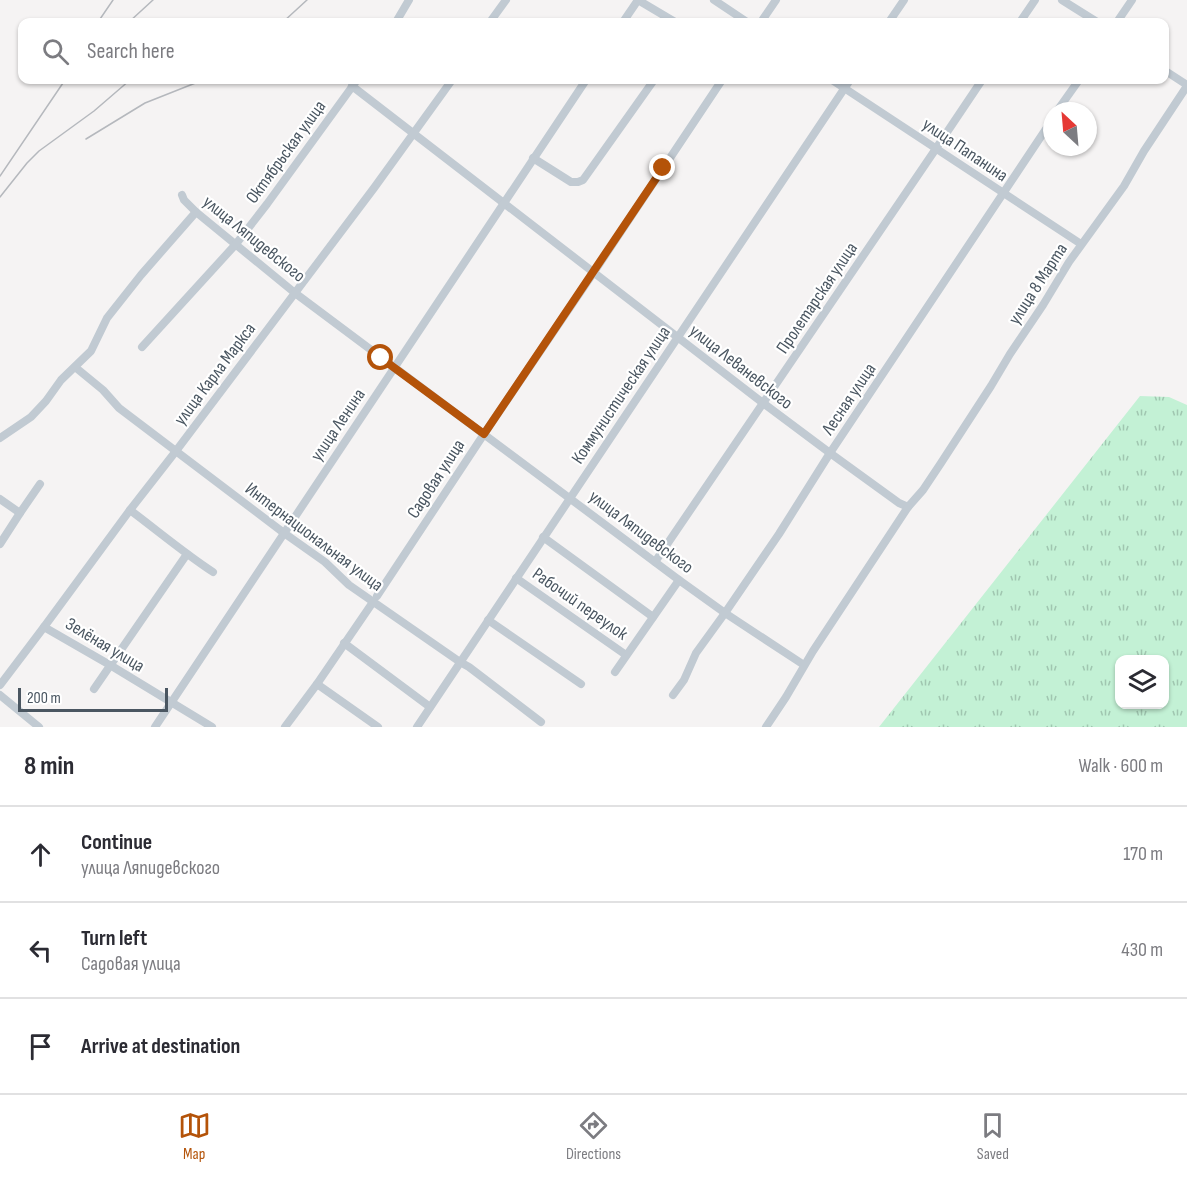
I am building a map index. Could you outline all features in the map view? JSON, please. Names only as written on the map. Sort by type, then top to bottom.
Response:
[{"type":"street","points":[[398,18],[409,0]]},
{"type":"street","points":[[493,18],[506,0]]},
{"type":"street","points":[[626,18],[638,0],[668,18]]},
{"type":"street","points":[[714,0],[741,18]]},
{"type":"street","points":[[764,18],[776,0]]},
{"type":"street","points":[[892,18],[904,0]]},
{"type":"street","points":[[1023,18],[1035,0]]},
{"type":"street","points":[[1062,0],[1091,18]]},
{"type":"street","points":[[1120,18],[1132,0]]},
{"type":"street","points":[[1169,73],[1187,86]]},
{"type":"street","name":"Октябрьская улица","points":[[142,347],[236,244],[354,84]]},
{"type":"street","name":"улица Леваневского","points":[[356,84],[413,134],[764,403],[908,507]]},
{"type":"street","name":"улица Карла Маркса","points":[[0,685],[449,84]]},
{"type":"street","name":"улица Ленина","points":[[155,727],[583,84]]},
{"type":"street","points":[[533,158],[571,182],[583,180],[651,84]]},
{"type":"street","name":"Садовая улица","points":[[287,726],[375,599],[719,84]]},
{"type":"street","name":"улица Папанина","points":[[838,84],[1081,244]]},
{"type":"street","name":"Коммунистическая улица","points":[[417,727],[848,84]]},
{"type":"street","name":"Пролетарская улица","points":[[655,562],[979,84]]},
{"type":"street","points":[[1063,102],[1076,84]]},
{"type":"street","name":"улица 8 Марта","points":[[908,507],[941,463],[1081,244],[1124,186],[1187,86]]},
{"type":"street","name":"Лесная улица","points":[[673,695],[684,680],[696,653],[779,534],[1043,134]]},
{"type":"street","name":"улица Ляпидевского","points":[[182,195],[196,212],[295,292],[394,367],[679,580],[804,665]]},
{"type":"street","points":[[0,438],[31,417],[61,380],[91,351],[104,323],[127,292],[196,212]]},
{"type":"street","name":"Интернациональная улица","points":[[75,367],[103,390],[119,408],[334,569],[350,585],[375,599],[541,722]]},
{"type":"street","points":[[0,544],[40,484]]},
{"type":"street","points":[[0,499],[20,513]]},
{"type":"street","points":[[766,727],[908,507]]},
{"type":"street","points":[[130,510],[213,572]]},
{"type":"street","points":[[543,537],[653,617]]},
{"type":"street","points":[[94,689],[187,554]]},
{"type":"street","name":"Рабочий переулок","points":[[516,578],[626,655]]},
{"type":"street","points":[[615,672],[679,580]]},
{"type":"street","points":[[488,620],[581,684]]},
{"type":"street","name":"Зелёная улица","points":[[44,627],[212,727]]},
{"type":"street","points":[[344,643],[430,707]]},
{"type":"street","points":[[317,684],[378,727]]},
{"type":"street","points":[[0,695],[39,727]]},
{"type":"green space","points":[[1140,396],[1169,397],[1187,405],[1187,727],[879,727]]},
{"type":"railway","points":[[101,18],[113,0]]},
{"type":"railway","points":[[133,18],[153,0]]},
{"type":"railway","points":[[287,18],[307,0]]},
{"type":"railway","points":[[0,176],[62,84]]},
{"type":"railway","points":[[0,197],[39,151],[94,111],[125,84]]},
{"type":"railway","points":[[86,139],[145,103],[193,84]]},
{"type":"route","points":[[381,358],[484,434],[663,168]]}]
